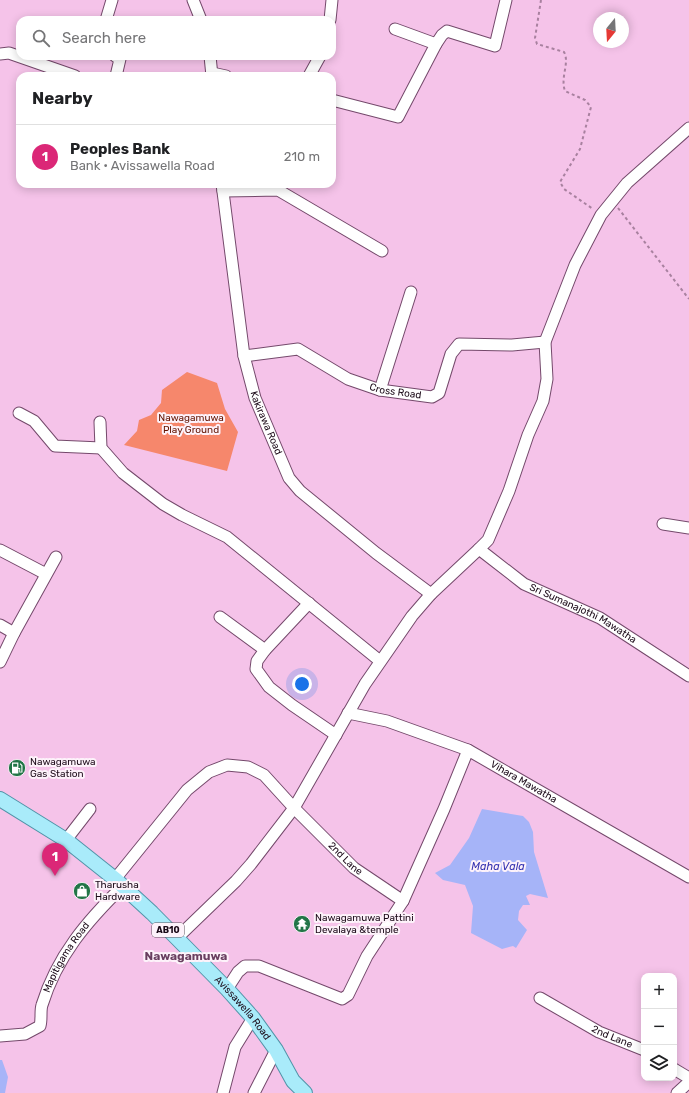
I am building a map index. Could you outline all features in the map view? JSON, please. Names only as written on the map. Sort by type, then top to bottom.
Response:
[{"type":"main road","name":"Avissawella Road","points":[[0,799],[66,840],[119,883],[152,913],[227,989],[253,1018],[276,1050],[293,1081],[305,1093]]},
{"type":"street","points":[[107,16],[112,0]]},
{"type":"street","points":[[193,0],[199,16]]},
{"type":"street","points":[[330,16],[332,0]]},
{"type":"street","points":[[336,101],[398,117],[442,35],[447,31],[495,46],[506,0]]},
{"type":"street","points":[[395,29],[436,44]]},
{"type":"street","points":[[0,54],[9,53],[16,55]]},
{"type":"street","points":[[29,60],[64,72]]},
{"type":"street","points":[[117,72],[120,60]]},
{"type":"street","points":[[210,60],[212,72]]},
{"type":"street","points":[[312,72],[318,60]]},
{"type":"street","points":[[177,938],[236,881],[294,808],[348,713],[380,661],[412,616],[431,594],[488,540],[510,491],[528,435],[543,401],[547,379],[545,342],[575,265],[601,215],[612,201],[627,183],[689,128]]},
{"type":"street","points":[[223,188],[278,190],[382,251]]},
{"type":"street","name":"Kakirawa Road","points":[[223,188],[244,356],[255,398],[289,478],[300,491],[317,505],[376,553],[431,594]]},
{"type":"street","points":[[380,390],[411,292]]},
{"type":"street","name":"Cross Road","points":[[244,356],[298,349],[348,378],[380,390],[432,397],[439,393],[451,354],[458,344],[512,345],[545,342]]},
{"type":"street","points":[[19,413],[34,421],[55,446],[101,448]]},
{"type":"street","points":[[100,422],[101,448],[123,473],[163,504],[227,537],[380,661]]},
{"type":"street","points":[[663,524],[689,528]]},
{"type":"street","name":"Sri Sumanajothi Mawatha","points":[[480,549],[524,584],[600,618],[689,676]]},
{"type":"street","points":[[0,550],[46,574]]},
{"type":"street","points":[[0,662],[14,633],[56,557]]},
{"type":"street","points":[[309,603],[265,650],[257,661],[256,669],[269,686],[292,705],[336,735]]},
{"type":"street","points":[[220,617],[265,650]]},
{"type":"street","points":[[0,625],[14,633]]},
{"type":"street","name":"Vihara Mawatha","points":[[348,713],[387,721],[468,750],[689,877]]},
{"type":"street","points":[[227,989],[238,972],[245,966],[259,966],[342,999],[348,995],[367,956],[403,901],[444,809],[468,750]]},
{"type":"street","name":"2nd Lane","points":[[119,883],[187,790],[209,772],[227,765],[248,767],[264,775],[294,808],[354,868],[403,901]]},
{"type":"street","points":[[66,840],[90,809]]},
{"type":"street","name":"Mapitigama Road","points":[[0,1036],[25,1034],[40,1026],[42,1019],[42,1006],[60,963],[76,937],[103,906],[119,883]]},
{"type":"street","name":"2nd Lane","points":[[540,998],[599,1032],[641,1049]]},
{"type":"street","points":[[223,1093],[235,1046],[253,1018]]},
{"type":"street","points":[[254,1093],[276,1050]]},
{"type":"street","points":[[677,1071],[689,1078]]},
{"type":"street","points":[[677,1093],[689,1082]]},
{"type":"path","points":[[541,0],[535,38],[537,44],[564,52],[567,57],[562,84],[565,90],[585,100],[591,107],[580,150],[560,182],[564,189],[601,215]]},
{"type":"path","points":[[612,201],[689,299]]},
{"type":"green space","name":"Nawagamuwa Play Ground","points":[[187,372],[217,383],[225,409],[238,432],[227,471],[124,445],[137,431],[139,420],[151,415],[161,403],[162,390]]},
{"type":"water","name":"Maha Vala","points":[[482,809],[523,816],[529,822],[533,832],[534,852],[548,898],[530,894],[526,896],[530,905],[523,905],[519,911],[518,920],[527,930],[516,948],[513,946],[502,949],[471,933],[473,906],[465,885],[443,880],[435,873],[450,865],[469,838]]},
{"type":"water","points":[[0,1060],[2,1060],[8,1077],[5,1093],[0,1093]]},
{"type":"place","name":"Nawagamuwa Gas Station","points":[[17,768]]},
{"type":"place","name":"Peoples Bank","points":[[55,876]]},
{"type":"place","name":"Tharusha Hardware","points":[[82,891]]},
{"type":"place","name":"Nawagamuwa Pattini Devalaya &temple","points":[[302,924]]},
{"type":"district","name":"Nawagamuwa","points":[[186,956]]}]
